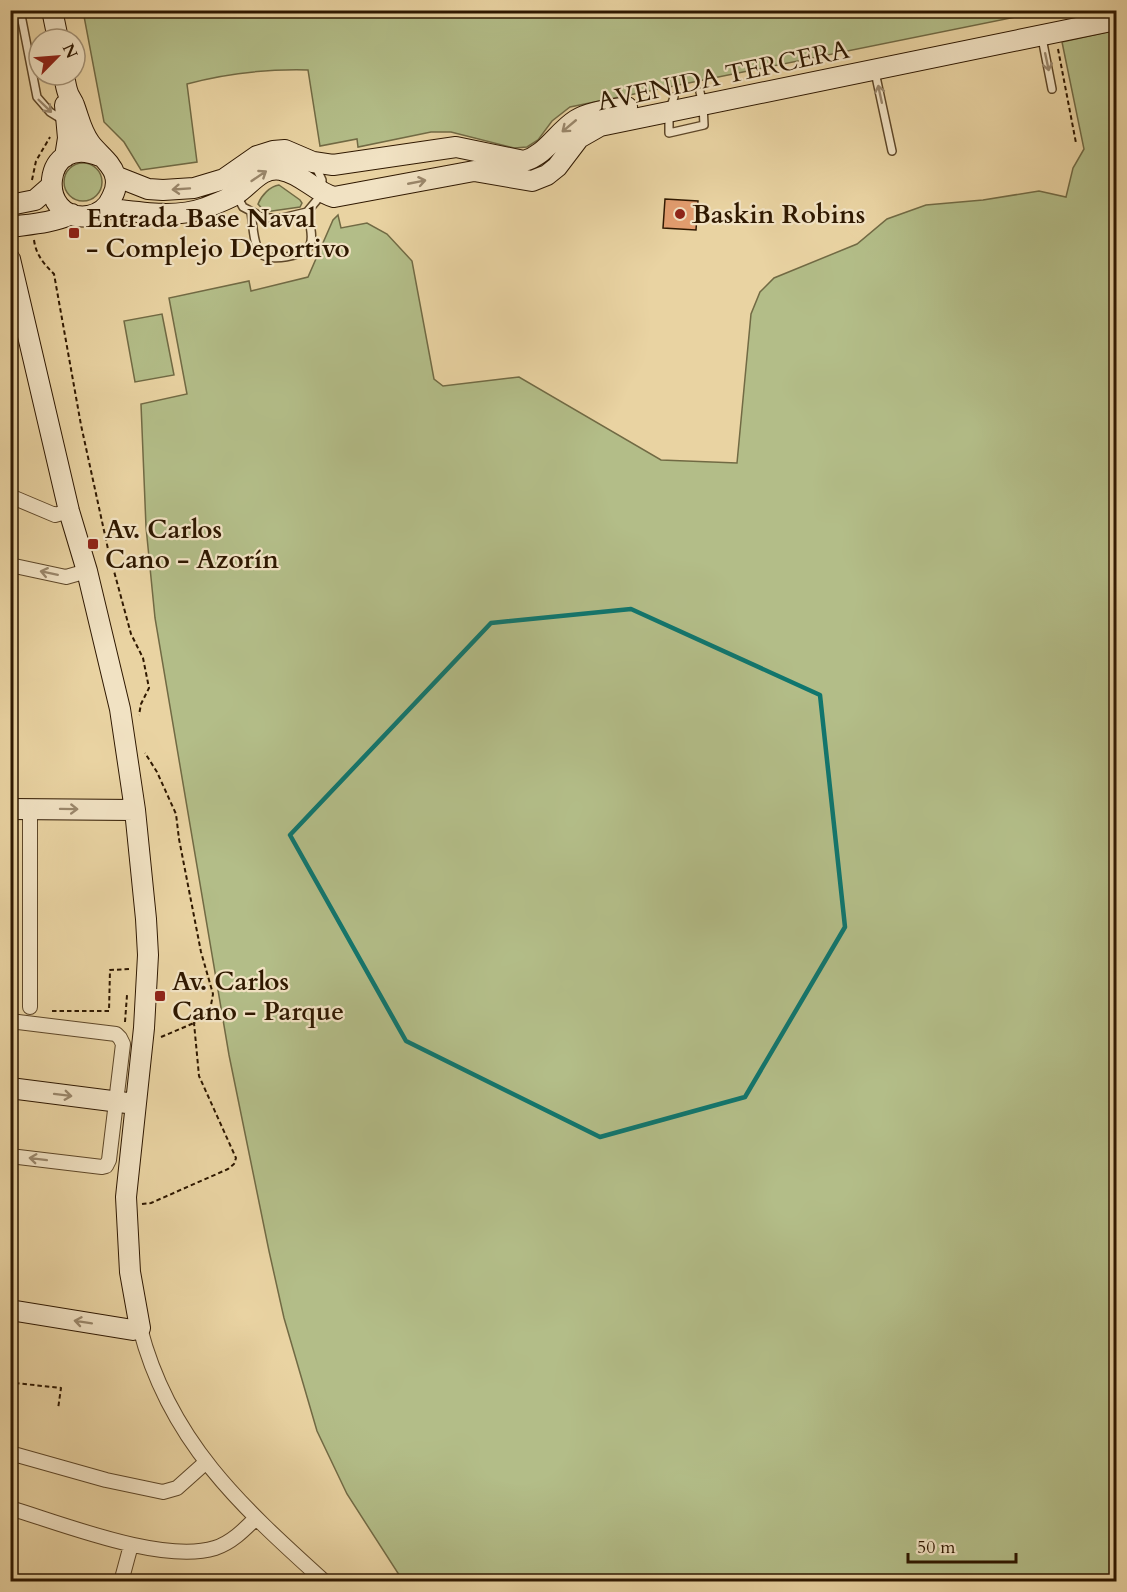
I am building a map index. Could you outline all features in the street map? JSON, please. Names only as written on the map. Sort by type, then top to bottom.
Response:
[{"type":"street","points":[[52,10],[56,27]]},
{"type":"street","name":"AVENIDA TERCERA","points":[[322,194],[334,197],[474,171],[532,181],[547,175],[557,167],[579,138],[600,126],[671,105],[1097,10]]},
{"type":"street","name":"AVENIDA TERCERA","points":[[702,98],[875,70],[1116,20]]},
{"type":"street","points":[[65,157],[68,138],[59,117],[65,104],[66,87]]},
{"type":"street","points":[[67,87],[80,126],[88,141],[107,161],[115,176],[114,193],[105,208],[90,216],[72,214],[58,203],[51,186],[52,172],[65,157],[82,151],[100,156]]},
{"type":"street","name":"AVENIDA TERCERA","points":[[313,162],[333,165],[456,147],[524,161],[533,159],[567,127],[585,115],[671,105]]},
{"type":"street","points":[[105,208],[159,213],[188,212],[205,208],[234,184],[257,156],[285,150],[313,162]]},
{"type":"street","points":[[115,176],[148,189],[180,190],[209,185],[224,179],[234,184],[270,170],[282,170],[294,175],[322,194]]},
{"type":"street","points":[[10,205],[35,200],[51,186]]},
{"type":"street","points":[[10,248],[22,230],[60,220],[72,214]]},
{"type":"street","points":[[10,259],[69,511],[87,571],[120,709],[135,810],[146,918],[147,955],[144,1028],[106,1166],[10,1156]]},
{"type":"street","points":[[10,496],[55,515],[69,511]]},
{"type":"street","points":[[10,565],[66,577],[87,571]]},
{"type":"street","points":[[30,1007],[20,809],[135,810]]},
{"type":"street","points":[[10,1021],[116,1034],[120,1038],[123,1044],[130,1272],[140,1328],[156,1377],[175,1414],[205,1463],[255,1519],[325,1581]]},
{"type":"street","points":[[10,1088],[125,1103]]},
{"type":"street","points":[[10,1310],[133,1330],[140,1328]]},
{"type":"street","points":[[10,1453],[106,1480],[163,1492],[177,1488],[205,1463]]},
{"type":"street","points":[[10,1508],[131,1545],[191,1553],[216,1548],[234,1538],[255,1519]]},
{"type":"street","points":[[121,1581],[131,1545]]},
{"type":"lane","points":[[21,10],[37,98],[59,117]]},
{"type":"lane","points":[[1048,34],[1052,88]]},
{"type":"lane","points":[[875,70],[892,151]]},
{"type":"lane","points":[[671,105],[669,133],[704,125],[702,98]]},
{"type":"lane","points":[[234,184],[243,207],[264,218],[282,218],[307,212],[322,194],[322,180],[313,162]]},
{"type":"lane","points":[[251,212],[259,252],[266,258],[274,259],[304,251],[310,246],[312,235],[307,212]]},
{"type":"path","points":[[1048,34],[1076,143]]},
{"type":"path","points":[[29,186],[36,161],[59,117]]},
{"type":"path","points":[[22,230],[43,262],[54,274],[81,425],[108,549],[131,634],[143,658],[149,688],[141,704],[139,716]]},
{"type":"path","points":[[144,751],[157,772],[176,814],[201,952],[213,994],[212,1005],[206,1017],[162,1037]]},
{"type":"path","points":[[30,1007],[51,1011],[109,1011],[110,969],[129,969],[129,980]]},
{"type":"path","points":[[120,1038],[124,1034],[128,991]]},
{"type":"path","points":[[137,1204],[151,1203],[228,1169],[234,1164],[236,1158],[199,1076],[194,1023]]},
{"type":"path","points":[[15,1383],[61,1388],[58,1409]]},
{"type":"highlighted area","points":[[631,609],[820,695],[845,927],[745,1097],[600,1137],[406,1041],[290,835],[491,623]]},
{"type":"green space","points":[[83,10],[1045,11],[570,107],[552,121],[538,140],[527,147],[514,148],[451,132],[431,132],[358,147],[357,139],[320,146],[308,70],[232,74],[187,84],[197,162],[141,170],[124,142],[104,122]]},
{"type":"green space","points":[[1116,30],[1116,1581],[403,1581],[347,1494],[317,1431],[284,1318],[229,1055],[155,618],[146,527],[141,404],[187,394],[169,298],[249,281],[251,291],[308,277],[333,220],[338,215],[341,228],[367,223],[387,234],[412,261],[434,379],[443,386],[519,377],[661,460],[737,463],[751,314],[760,292],[774,278],[857,244],[887,219],[926,205],[983,200],[1039,191],[1066,197],[1073,168],[1084,149],[1062,42]]},
{"type":"green space","points":[[83,163],[96,169],[102,182],[96,195],[83,201],[70,195],[64,182],[70,169]]},
{"type":"green space","points":[[279,185],[300,200],[302,203],[300,207],[265,212],[258,204],[259,201],[269,189]]},
{"type":"green space","points":[[162,314],[174,375],[135,382],[124,321]]},
{"type":"building","name":"Baskin Robins","points":[[665,199],[698,201],[696,230],[663,228]]},
{"type":"place","name":"Baskin Robins","points":[[680,214]]},
{"type":"place","name":"Entrada Base Naval - Complejo Deportivo","points":[[74,233]]},
{"type":"place","name":"Av. Carlos Cano - Azorín","points":[[93,544]]},
{"type":"place","name":"Av. Carlos Cano - Parque","points":[[160,996]]}]
